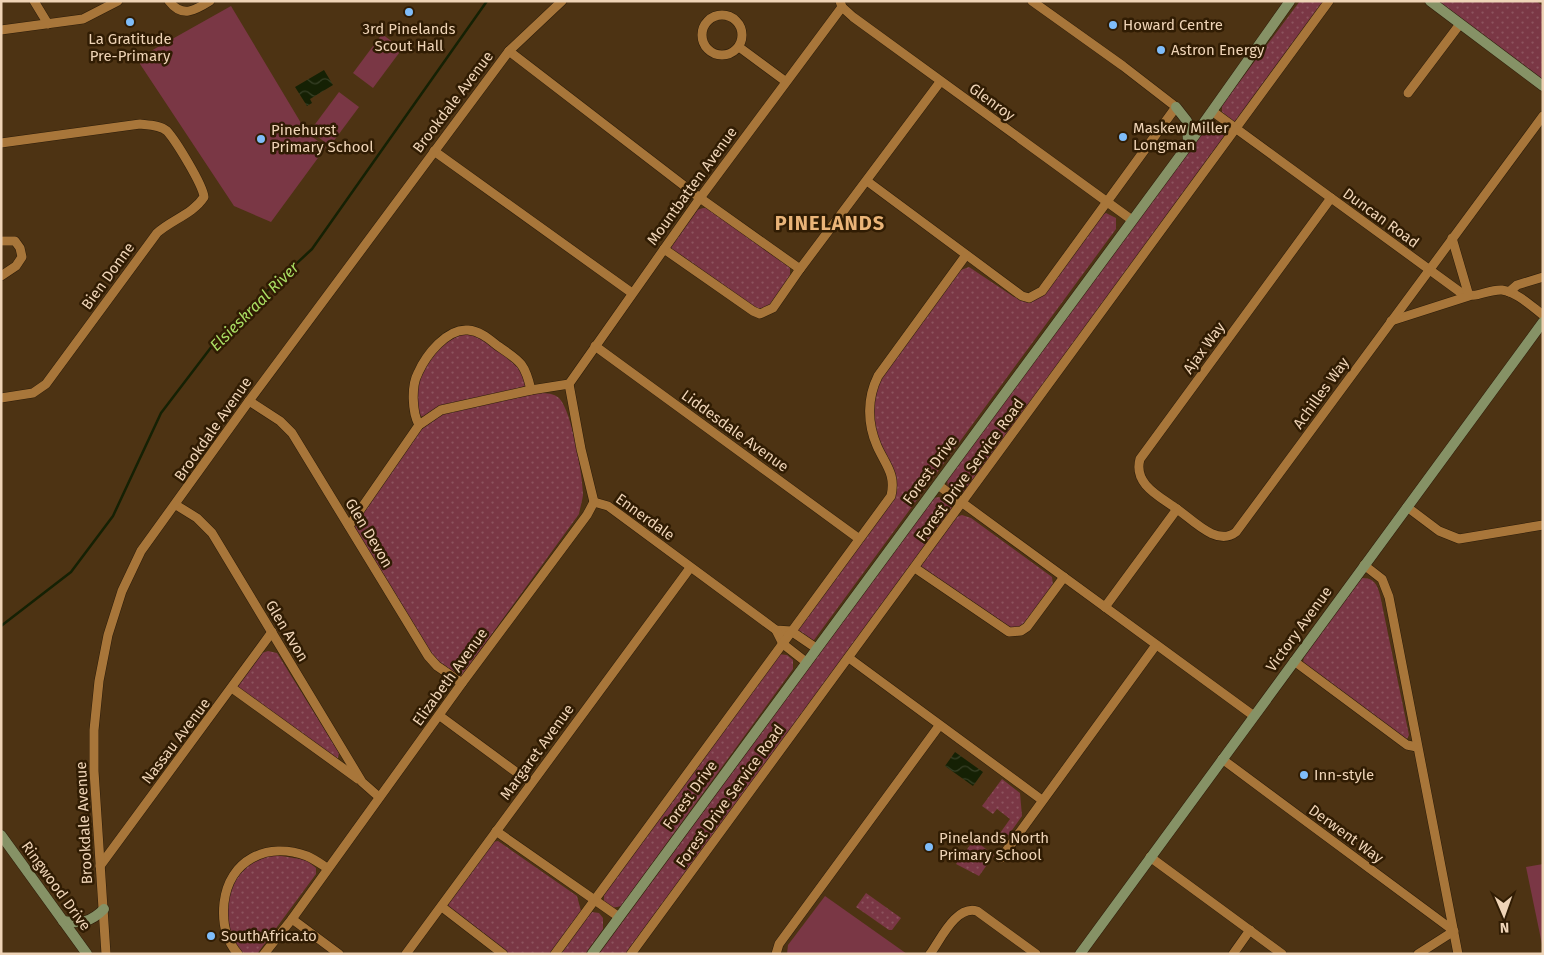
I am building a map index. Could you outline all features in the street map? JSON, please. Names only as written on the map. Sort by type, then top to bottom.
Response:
[{"type":"main road","name":"Forest Drive","points":[[592,954],[1188,144],[1290,1]]},
{"type":"main road","points":[[1430,1],[1543,86]]},
{"type":"main road","points":[[1176,107],[1187,121],[1188,144]]},
{"type":"main road","name":"Victory Avenue","points":[[1080,954],[1543,322]]},
{"type":"main road","name":"Ringwood Drive","points":[[1,835],[87,954]]},
{"type":"main road","points":[[62,920],[86,922],[104,909]]},
{"type":"street","points":[[34,1],[48,24]]},
{"type":"street","points":[[1,30],[90,18],[118,1]]},
{"type":"street","points":[[169,1],[176,9],[184,13],[194,11],[210,1]]},
{"type":"street","name":"Brookdale Avenue","points":[[106,954],[94,771],[94,730],[104,656],[122,591],[141,551],[176,505],[248,401],[508,51],[562,1]]},
{"type":"street","points":[[867,181],[1022,296],[1029,298],[1042,291],[1108,203],[1176,107],[1123,66],[1032,1]]},
{"type":"street","name":"Forest Drive Service Road","points":[[631,954],[1237,130],[1329,1]]},
{"type":"street","name":"Mountbatten Avenue","points":[[569,384],[700,198],[841,4]]},
{"type":"street","name":"Glenroy","points":[[841,4],[940,82],[1132,220]]},
{"type":"street","points":[[716,16],[731,17],[742,30],[742,40],[739,47],[726,55],[711,52],[702,40],[702,31],[706,24],[716,16]]},
{"type":"street","points":[[1408,93],[1460,24]]},
{"type":"street","points":[[739,47],[785,81]]},
{"type":"street","points":[[508,51],[700,198],[800,269]]},
{"type":"street","points":[[664,249],[752,311],[760,314],[773,308],[940,82]]},
{"type":"street","name":"Duncan Road","points":[[1212,111],[1429,270],[1469,296]]},
{"type":"street","name":"Achilles Way","points":[[1176,509],[1218,537],[1231,536],[1236,532],[1543,116]]},
{"type":"street","name":"Bien Donne","points":[[1,143],[140,124],[155,125],[166,131],[182,154],[201,185],[204,197],[200,204],[166,225],[157,233],[46,384],[33,393],[1,398]]},
{"type":"street","points":[[434,151],[632,293]]},
{"type":"street","name":"Ajax Way","points":[[1176,509],[1143,483],[1138,468],[1140,459],[1331,198]]},
{"type":"street","points":[[1452,238],[1469,296]]},
{"type":"street","points":[[1,241],[15,241],[20,248],[22,257],[16,266],[1,276]]},
{"type":"street","points":[[555,954],[783,644],[858,538],[891,496],[894,483],[873,432],[869,403],[870,392],[878,376],[966,255]]},
{"type":"street","points":[[1509,292],[1517,285],[1543,278]]},
{"type":"street","points":[[1391,321],[1469,296],[1496,290],[1509,292],[1543,314]]},
{"type":"street","points":[[419,425],[414,411],[414,385],[418,373],[442,339],[453,332],[467,330],[479,332],[521,362],[526,370],[530,390]]},
{"type":"street","name":"Liddesdale Avenue","points":[[595,346],[858,538]]},
{"type":"street","points":[[349,526],[419,425],[441,410],[530,390],[569,384]]},
{"type":"street","name":"Ennerdale","points":[[569,384],[583,459],[594,502],[608,506],[776,630],[783,644],[806,662]]},
{"type":"street","name":"Glen Devon","points":[[248,401],[286,426],[428,656],[437,666],[462,683]]},
{"type":"street","points":[[938,485],[1254,716]]},
{"type":"street","name":"Elizabeth Avenue","points":[[264,954],[292,919],[462,683],[587,516],[594,502]]},
{"type":"street","name":"Glen Avon","points":[[176,505],[197,518],[212,532],[362,782]]},
{"type":"street","points":[[1407,507],[1440,531],[1459,539],[1543,525]]},
{"type":"street","points":[[1105,607],[1176,509]]},
{"type":"street","points":[[1364,565],[1382,579],[1386,587],[1458,954]]},
{"type":"street","name":"Margaret Avenue","points":[[406,954],[690,568]]},
{"type":"street","points":[[916,568],[1008,632],[1021,631],[1027,627],[1064,578]]},
{"type":"street","points":[[776,630],[791,631],[816,648]]},
{"type":"street","name":"Nassau Avenue","points":[[100,866],[272,632]]},
{"type":"street","points":[[1001,858],[1156,645]]},
{"type":"street","points":[[848,658],[1042,800]]},
{"type":"street","points":[[1294,661],[1407,745],[1418,747]]},
{"type":"street","name":"Glen Avon","points":[[232,688],[362,782],[379,797]]},
{"type":"street","points":[[440,716],[531,783]]},
{"type":"street","points":[[776,954],[784,937],[939,726]]},
{"type":"street","name":"Derwent Way","points":[[1222,759],[1454,931]]},
{"type":"street","points":[[496,831],[619,917]]},
{"type":"street","points":[[238,954],[232,947],[224,928],[223,910],[225,892],[231,876],[242,864],[257,855],[275,851],[308,856],[327,868]]},
{"type":"street","points":[[1150,857],[1282,954]]},
{"type":"street","points":[[442,907],[504,954]]},
{"type":"street","points":[[930,954],[960,913],[972,909],[1036,954]]},
{"type":"street","points":[[292,919],[339,954]]},
{"type":"street","points":[[1234,954],[1250,930]]},
{"type":"street","points":[[1418,954],[1454,931]]},
{"type":"shaded area","points":[[1300,1],[1324,1],[1236,121],[1233,121],[1222,112],[1222,105]]},
{"type":"shaded area","points":[[1437,1],[1536,1],[1543,6],[1543,82]]},
{"type":"shaded area","points":[[231,6],[307,133],[326,147],[271,222],[234,206],[140,64],[142,56]]},
{"type":"shaded area","points":[[382,34],[402,49],[373,88],[353,73]]},
{"type":"shaded area","points":[[339,92],[359,107],[330,146],[310,131]]},
{"type":"shaded area","points":[[1208,123],[1218,123],[1224,129],[1225,138],[964,493],[955,494],[948,488],[947,478]]},
{"type":"shaded area","points":[[709,208],[790,267],[790,279],[768,308],[754,309],[672,252],[671,244],[697,210]]},
{"type":"shaded area","points":[[1106,213],[1116,218],[1116,229],[814,640],[809,641],[798,632],[798,627],[894,491],[870,421],[876,385],[958,271],[969,267],[1014,297],[1033,299],[1102,215]]},
{"type":"shaded area","points":[[465,333],[476,334],[520,364],[526,383],[525,386],[426,417],[420,416],[415,396],[419,374],[443,343]]},
{"type":"shaded area","points":[[534,393],[547,393],[556,396],[564,405],[576,445],[583,486],[579,514],[462,675],[457,677],[440,667],[355,529],[356,522],[425,424],[442,414]]},
{"type":"shaded area","points":[[939,497],[951,502],[952,510],[625,954],[599,954],[934,498]]},
{"type":"shaded area","points":[[962,515],[971,518],[1052,577],[1053,586],[1019,630],[1014,631],[920,569],[920,565],[956,517]]},
{"type":"shaded area","points":[[1362,578],[1374,582],[1380,595],[1409,735],[1404,740],[1303,664],[1304,655]]},
{"type":"shaded area","points":[[268,651],[277,653],[339,753],[338,758],[336,759],[238,689],[238,685],[259,654]]},
{"type":"shaded area","points":[[778,654],[787,655],[793,660],[793,669],[621,906],[612,908],[604,903],[604,893]]},
{"type":"shaded area","points":[[1002,779],[1020,793],[1022,816],[1005,840],[998,836],[1010,819],[997,809],[993,814],[982,806]]},
{"type":"shaded area","points":[[974,840],[994,855],[979,876],[956,864]]},
{"type":"shaded area","points":[[498,841],[577,896],[581,911],[550,954],[503,954],[448,910],[449,900],[493,842]]},
{"type":"shaded area","points":[[275,855],[306,860],[316,868],[316,874],[257,954],[240,954],[229,933],[227,921],[228,896],[232,884],[246,866],[260,859]]},
{"type":"shaded area","points":[[1543,864],[1543,949],[1526,867]]},
{"type":"shaded area","points":[[866,893],[901,918],[892,930],[889,930],[856,907]]},
{"type":"shaded area","points":[[825,896],[907,954],[787,954],[788,945]]},
{"type":"shaded area","points":[[592,912],[599,913],[603,918],[603,929],[585,954],[559,954],[587,915]]},
{"type":"water","points":[[324,70],[333,85],[310,99],[312,103],[307,106],[295,87]]},
{"type":"water","points":[[955,752],[983,772],[973,786],[945,766]]},
{"type":"waterway","name":"Elsieskraal River","points":[[1,626],[71,572],[113,516],[161,413],[222,333],[312,249],[487,1]]},
{"type":"place","name":"3rd Pinelands Scout Hall","points":[[409,12]]},
{"type":"place","name":"La Gratitude Pre-Primary","points":[[130,22]]},
{"type":"place","name":"Howard Centre","points":[[1113,25]]},
{"type":"place","name":"Astron Energy","points":[[1161,50]]},
{"type":"place","name":"Maskew Miller Longman","points":[[1123,137]]},
{"type":"place","name":"Pinehurst Primary School","points":[[261,139]]},
{"type":"place","name":"Inn-style","points":[[1304,775]]},
{"type":"place","name":"Pinelands North Primary School","points":[[929,847]]},
{"type":"place","name":"SouthAfrica.to","points":[[211,936]]},
{"type":"district","name":"PINELANDS","points":[[830,223]]}]
